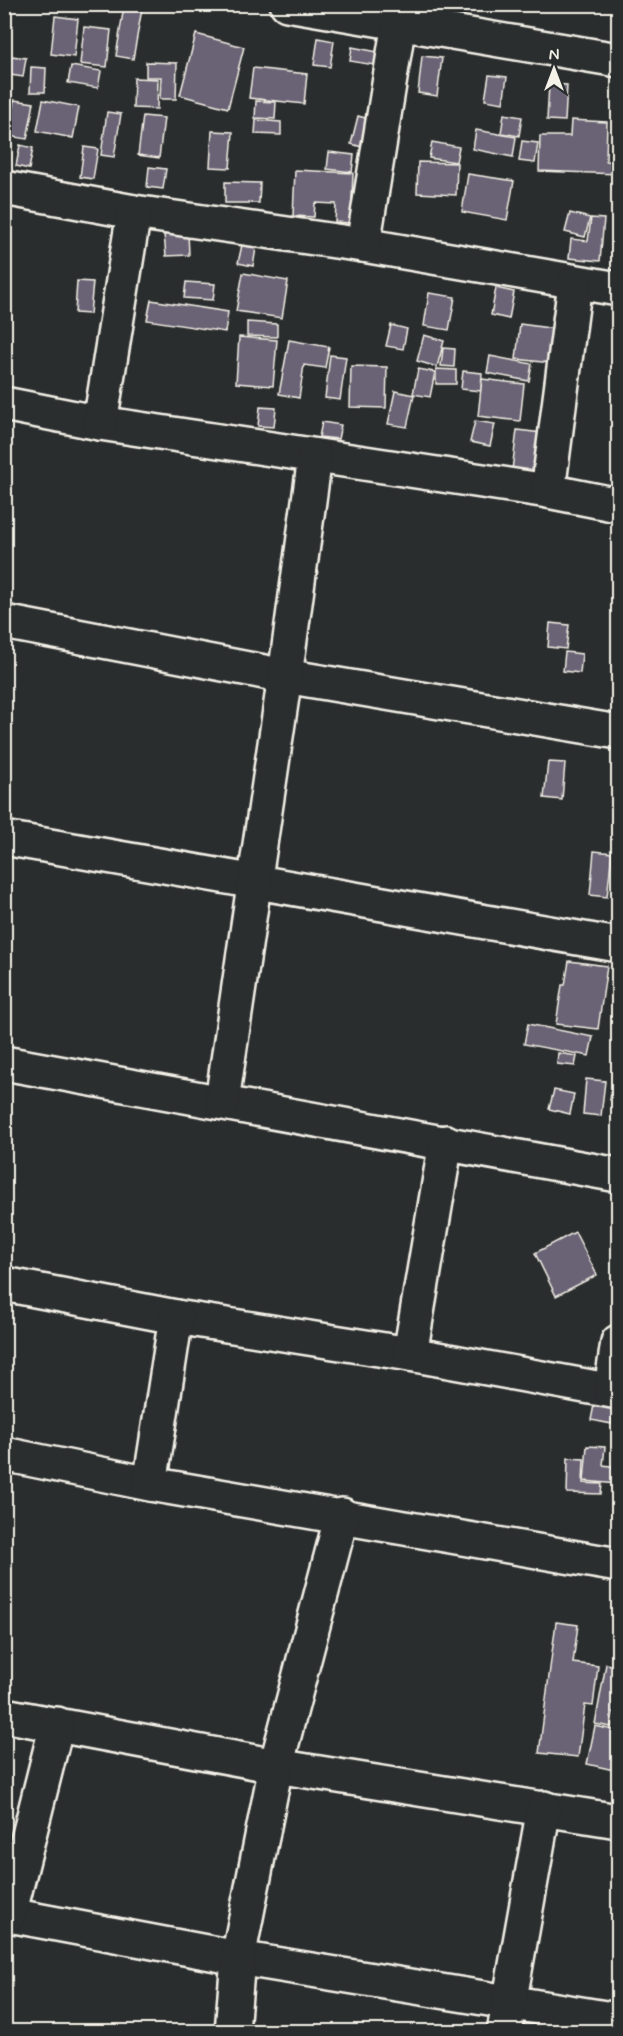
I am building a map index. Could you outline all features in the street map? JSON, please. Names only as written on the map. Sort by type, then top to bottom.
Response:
[{"type":"street","points":[[287,4],[401,14],[618,60]]},
{"type":"street","points":[[363,245],[401,14]]},
{"type":"street","points":[[4,188],[134,212],[363,245],[618,289]]},
{"type":"street","points":[[100,423],[134,212]]},
{"type":"street","points":[[548,491],[575,283]]},
{"type":"street","points":[[4,404],[100,423],[548,491],[618,505]]},
{"type":"street","points":[[222,1101],[315,457]]},
{"type":"street","points":[[4,622],[285,676],[618,732]]},
{"type":"street","points":[[4,838],[618,945]]},
{"type":"street","points":[[4,1063],[618,1175]]},
{"type":"street","points":[[410,1354],[446,1142]]},
{"type":"street","points":[[4,1284],[176,1317],[410,1354],[615,1391],[618,1342]]},
{"type":"street","points":[[150,1484],[176,1317]]},
{"type":"street","points":[[4,1454],[150,1484],[342,1515],[618,1565]]},
{"type":"street","points":[[232,2031],[238,1958],[276,1766],[342,1515]]},
{"type":"street","points":[[4,1715],[276,1766],[618,1821]]},
{"type":"street","points":[[57,1724],[7,1915],[238,1958],[506,2017],[618,2020]]},
{"type":"street","points":[[506,2017],[544,1808]]},
{"type":"building","points":[[124,6],[142,9],[133,59],[116,56]]},
{"type":"building","points":[[55,16],[78,19],[74,57],[51,54]]},
{"type":"building","points":[[84,27],[111,30],[107,67],[80,64]]},
{"type":"building","points":[[196,34],[244,47],[228,108],[180,95]]},
{"type":"building","points":[[318,38],[334,41],[330,67],[314,65]]},
{"type":"building","points":[[352,47],[383,53],[380,66],[350,61]]},
{"type":"building","points":[[4,55],[26,58],[23,77],[4,74]]},
{"type":"building","points":[[422,56],[442,58],[437,96],[418,93]]},
{"type":"building","points":[[146,62],[177,63],[176,99],[160,99],[161,77],[146,77]]},
{"type":"building","points":[[71,66],[101,71],[98,88],[68,83]]},
{"type":"building","points":[[31,67],[46,68],[45,92],[30,92]]},
{"type":"building","points":[[253,68],[307,74],[304,104],[249,98]]},
{"type":"building","points":[[489,75],[507,77],[503,103],[485,100]]},
{"type":"building","points":[[134,78],[158,79],[157,109],[133,108]]},
{"type":"building","points":[[549,84],[567,85],[565,121],[547,120]]},
{"type":"building","points":[[14,100],[34,103],[27,139],[8,136]]},
{"type":"building","points":[[43,100],[79,107],[73,138],[37,131]]},
{"type":"building","points":[[256,101],[276,102],[275,119],[255,118]]},
{"type":"building","points":[[4,105],[8,105],[7,137],[4,137]]},
{"type":"building","points":[[107,112],[121,114],[114,157],[101,155]]},
{"type":"building","points":[[504,114],[522,117],[519,136],[501,133]]},
{"type":"building","points":[[143,116],[164,118],[159,158],[138,155]]},
{"type":"building","points":[[358,116],[373,120],[366,148],[351,144]]},
{"type":"building","points":[[256,120],[281,122],[281,135],[255,134]]},
{"type":"building","points":[[571,120],[607,122],[606,161],[618,162],[618,174],[539,171],[540,136],[570,136]]},
{"type":"building","points":[[617,125],[618,160],[612,160]]},
{"type":"building","points":[[476,130],[516,137],[513,157],[473,149]]},
{"type":"building","points":[[212,131],[233,132],[230,168],[210,167]]},
{"type":"building","points":[[522,141],[538,143],[535,163],[519,161]]},
{"type":"building","points":[[432,142],[459,147],[456,162],[429,158]]},
{"type":"building","points":[[4,143],[7,143],[8,162],[4,162]]},
{"type":"building","points":[[20,145],[33,148],[29,169],[16,166]]},
{"type":"building","points":[[84,147],[98,149],[93,179],[80,177]]},
{"type":"building","points":[[329,152],[354,155],[352,172],[327,169]]},
{"type":"building","points":[[418,162],[457,163],[456,195],[417,193]]},
{"type":"building","points":[[149,167],[166,169],[163,189],[147,187]]},
{"type":"building","points":[[295,170],[353,173],[351,223],[335,222],[336,204],[315,203],[314,217],[293,216]]},
{"type":"building","points":[[468,174],[514,181],[507,220],[462,212]]},
{"type":"building","points":[[225,182],[260,183],[259,203],[225,203]]},
{"type":"building","points":[[570,213],[590,218],[585,237],[565,232]]},
{"type":"building","points":[[591,218],[604,219],[600,261],[569,258],[571,239],[588,241]]},
{"type":"building","points":[[188,233],[189,255],[166,256],[164,234]]},
{"type":"building","points":[[242,245],[256,248],[253,266],[238,263]]},
{"type":"building","points":[[243,273],[288,281],[282,318],[236,311]]},
{"type":"building","points":[[77,281],[93,282],[90,314],[75,313]]},
{"type":"building","points":[[186,282],[215,284],[213,300],[184,298]]},
{"type":"building","points":[[496,288],[514,292],[509,319],[491,315]]},
{"type":"building","points":[[429,293],[455,297],[449,330],[424,326]]},
{"type":"building","points":[[151,300],[228,312],[225,332],[147,320]]},
{"type":"building","points":[[247,322],[277,324],[277,337],[247,336]]},
{"type":"building","points":[[520,324],[556,329],[551,363],[516,359]]},
{"type":"building","points":[[391,325],[407,329],[403,349],[386,346]]},
{"type":"building","points":[[424,335],[444,341],[437,367],[417,361]]},
{"type":"building","points":[[239,337],[277,340],[273,386],[236,383]]},
{"type":"building","points":[[289,340],[329,347],[325,368],[304,365],[299,398],[279,394]]},
{"type":"building","points":[[443,348],[455,349],[454,367],[441,366]]},
{"type":"building","points":[[330,355],[346,357],[340,400],[325,398]]},
{"type":"building","points":[[490,356],[532,364],[529,381],[487,373]]},
{"type":"building","points":[[351,366],[387,367],[386,408],[350,407]]},
{"type":"building","points":[[418,369],[435,372],[430,397],[413,394]]},
{"type":"building","points":[[436,369],[456,370],[456,384],[436,384]]},
{"type":"building","points":[[463,371],[482,373],[481,391],[461,389]]},
{"type":"building","points":[[482,379],[524,384],[520,421],[478,416]]},
{"type":"building","points":[[395,391],[414,395],[407,427],[388,424]]},
{"type":"building","points":[[260,407],[276,408],[274,427],[258,426]]},
{"type":"building","points":[[475,421],[495,424],[490,446],[470,442]]},
{"type":"building","points":[[322,422],[341,425],[338,439],[319,437]]},
{"type":"building","points":[[517,430],[542,433],[537,473],[512,470]]},
{"type":"building","points":[[550,623],[569,625],[566,649],[548,647]]},
{"type":"building","points":[[565,652],[582,654],[580,673],[563,671]]},
{"type":"building","points":[[548,762],[565,763],[562,800],[544,798]]},
{"type":"building","points":[[594,851],[612,853],[607,897],[590,895]]},
{"type":"building","points":[[569,961],[607,966],[598,1029],[556,1024],[562,985],[565,985]]},
{"type":"building","points":[[528,1024],[593,1037],[589,1056],[524,1044]]},
{"type":"building","points":[[558,1053],[577,1056],[575,1066],[557,1064]]},
{"type":"building","points":[[586,1079],[605,1081],[601,1116],[583,1114]]},
{"type":"building","points":[[615,1079],[618,1080],[618,1103],[610,1100]]},
{"type":"building","points":[[554,1090],[574,1094],[570,1114],[549,1109]]},
{"type":"building","points":[[575,1232],[597,1275],[556,1296],[535,1253]]},
{"type":"building","points":[[594,1405],[614,1409],[612,1424],[591,1420]]},
{"type":"building","points":[[587,1446],[605,1447],[603,1465],[618,1467],[618,1484],[584,1481]]},
{"type":"building","points":[[568,1458],[584,1459],[583,1483],[602,1484],[601,1494],[567,1493]]},
{"type":"building","points":[[556,1622],[578,1625],[573,1663],[598,1666],[593,1706],[585,1705],[578,1757],[539,1753]]},
{"type":"building","points":[[606,1664],[618,1666],[618,1713],[613,1712],[611,1727],[595,1724]]},
{"type":"building","points":[[595,1726],[618,1731],[618,1771],[587,1764]]}]
